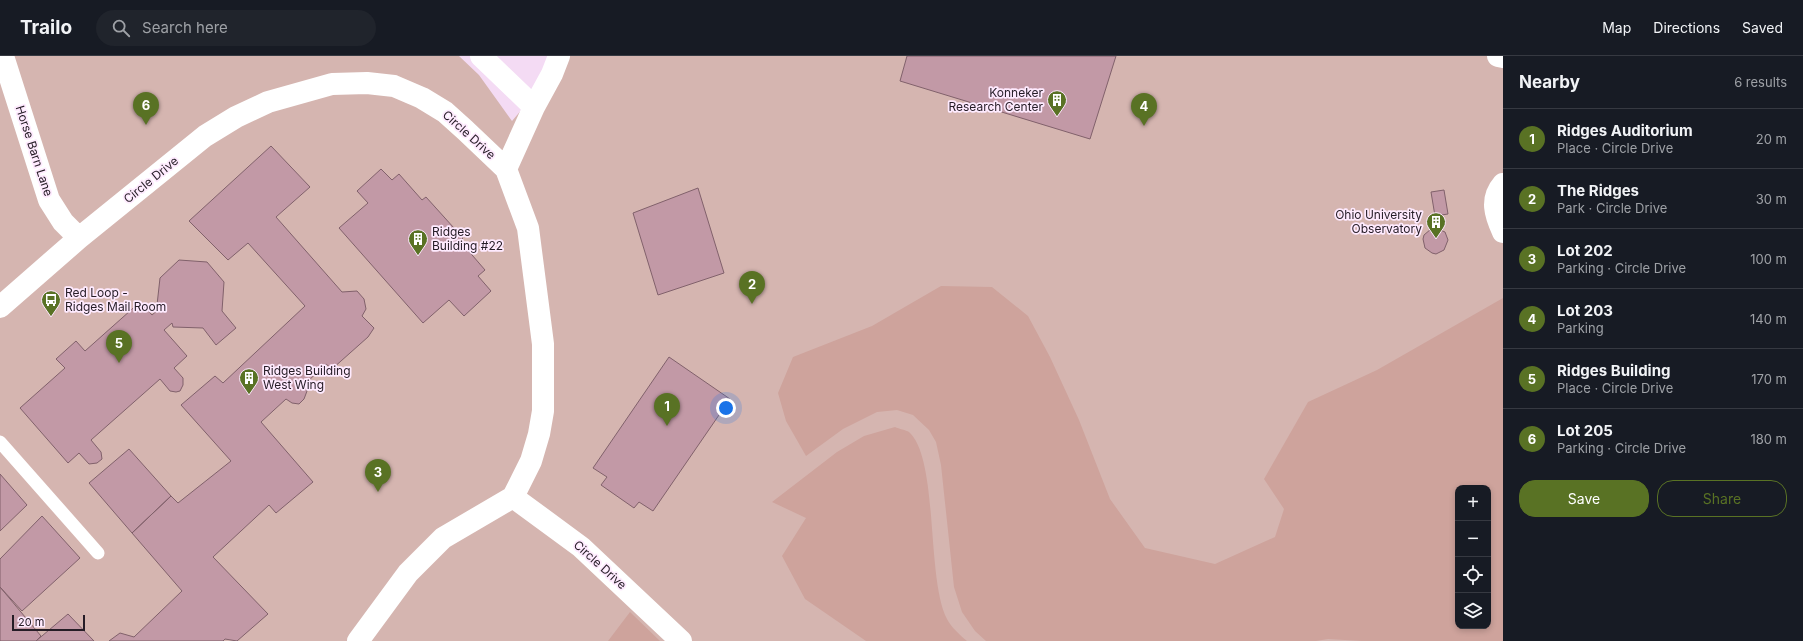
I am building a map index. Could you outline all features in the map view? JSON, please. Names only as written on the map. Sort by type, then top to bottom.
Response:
[{"type":"street","name":"Horse Barn Lane","points":[[3,56],[49,200],[63,222],[79,238]]},
{"type":"street","points":[[481,56],[534,107]]},
{"type":"street","points":[[506,169],[534,107],[552,74],[559,56]]},
{"type":"street","points":[[1498,56],[1503,57]]},
{"type":"street","name":"Circle Drive","points":[[0,307],[79,238],[205,136],[236,117],[268,102],[332,84],[367,83],[394,86],[422,98],[445,112],[506,169],[528,228],[543,344],[543,411],[539,434],[531,460],[513,497],[581,546],[681,641]]},
{"type":"street","points":[[1503,184],[1498,190],[1494,208],[1503,232]]},
{"type":"street","points":[[358,641],[408,573],[443,538],[513,497]]},
{"type":"lane","points":[[0,442],[98,554]]},
{"type":"shaded area","points":[[0,56],[459,56],[479,75],[512,121],[552,74],[559,56],[1503,56],[1503,641],[0,641]]},
{"type":"shaded area","points":[[941,286],[992,287],[1028,316],[1050,357],[1079,420],[1110,499],[1145,548],[1215,564],[1275,537],[1284,509],[1264,479],[1308,402],[1377,370],[1503,298],[1503,641],[1362,641],[1328,639],[1316,641],[986,641],[975,631],[962,612],[954,587],[941,465],[936,442],[929,430],[913,415],[897,410],[877,412],[843,429],[806,456],[786,421],[778,393],[793,357],[872,326]]},
{"type":"shaded area","points":[[895,427],[909,432],[918,446],[925,467],[929,492],[936,576],[941,600],[947,619],[956,631],[967,641],[866,641],[805,599],[782,556],[806,518],[772,502],[837,452],[864,436]]},
{"type":"shaded area","points":[[630,612],[660,641],[608,641]]},
{"type":"building","name":"Konneker Research Center","points":[[907,56],[1116,56],[1090,139],[900,81]]},
{"type":"building","name":"Ridges Building West Wing","points":[[271,146],[310,187],[276,217],[342,292],[357,291],[364,299],[366,309],[362,316],[374,328],[368,337],[332,369],[326,364],[305,384],[307,391],[304,399],[299,404],[292,403],[286,399],[261,422],[313,482],[276,513],[269,505],[213,557],[268,614],[237,641],[225,639],[223,641],[109,641],[120,633],[134,637],[182,591],[132,533],[171,496],[178,503],[231,461],[181,405],[215,376],[223,383],[305,306],[248,243],[228,260],[189,221]]},
{"type":"building","name":"Ridges Building #22","points":[[381,169],[392,180],[399,174],[422,200],[426,197],[463,238],[460,241],[485,270],[478,276],[491,291],[464,316],[449,300],[423,323],[339,228],[368,203],[357,191]]},
{"type":"building","points":[[698,188],[724,273],[658,295],[633,213]]},
{"type":"building","points":[[1444,190],[1448,214],[1435,216],[1431,192]]},
{"type":"building","name":"Ohio University Observatory","points":[[1437,225],[1438,229],[1445,232],[1448,240],[1444,250],[1436,254],[1425,248],[1423,239],[1424,235],[1431,229],[1431,226]]},
{"type":"building","points":[[179,260],[207,262],[224,282],[222,311],[236,328],[216,345],[203,328],[173,327],[172,323],[164,330],[187,356],[174,368],[183,378],[183,385],[180,391],[170,391],[160,379],[91,440],[101,452],[102,459],[97,463],[89,464],[79,453],[68,463],[20,408],[65,368],[56,359],[76,341],[85,351],[140,302],[152,315],[159,309],[157,305],[160,278]]},
{"type":"building","points":[[669,357],[730,399],[653,511],[639,502],[634,508],[601,485],[607,477],[593,468]]},
{"type":"building","points":[[129,449],[171,496],[132,533],[89,483]]},
{"type":"building","points":[[0,474],[27,505],[0,531]]},
{"type":"building","points":[[42,516],[80,558],[22,611],[0,587],[0,559]]},
{"type":"building","points":[[0,587],[41,636],[36,641],[0,641]]},
{"type":"building","points":[[68,614],[94,641],[36,641]]},
{"type":"place","name":"Konneker Research Center","points":[[1057,117]]},
{"type":"place","name":"Lot 205","points":[[146,125]]},
{"type":"place","name":"Lot 203","points":[[1144,126]]},
{"type":"place","name":"Ohio University Observatory","points":[[1436,239]]},
{"type":"place","name":"Ridges Building #22","points":[[418,256]]},
{"type":"place","name":"The Ridges","points":[[752,304]]},
{"type":"place","name":"Red Loop - Ridges Mail Room","points":[[51,317]]},
{"type":"place","name":"Ridges Building","points":[[119,363]]},
{"type":"place","name":"Ridges Building West Wing","points":[[249,395]]},
{"type":"place","name":"Ridges Auditorium","points":[[667,426]]},
{"type":"place","name":"Lot 202","points":[[378,492]]}]
